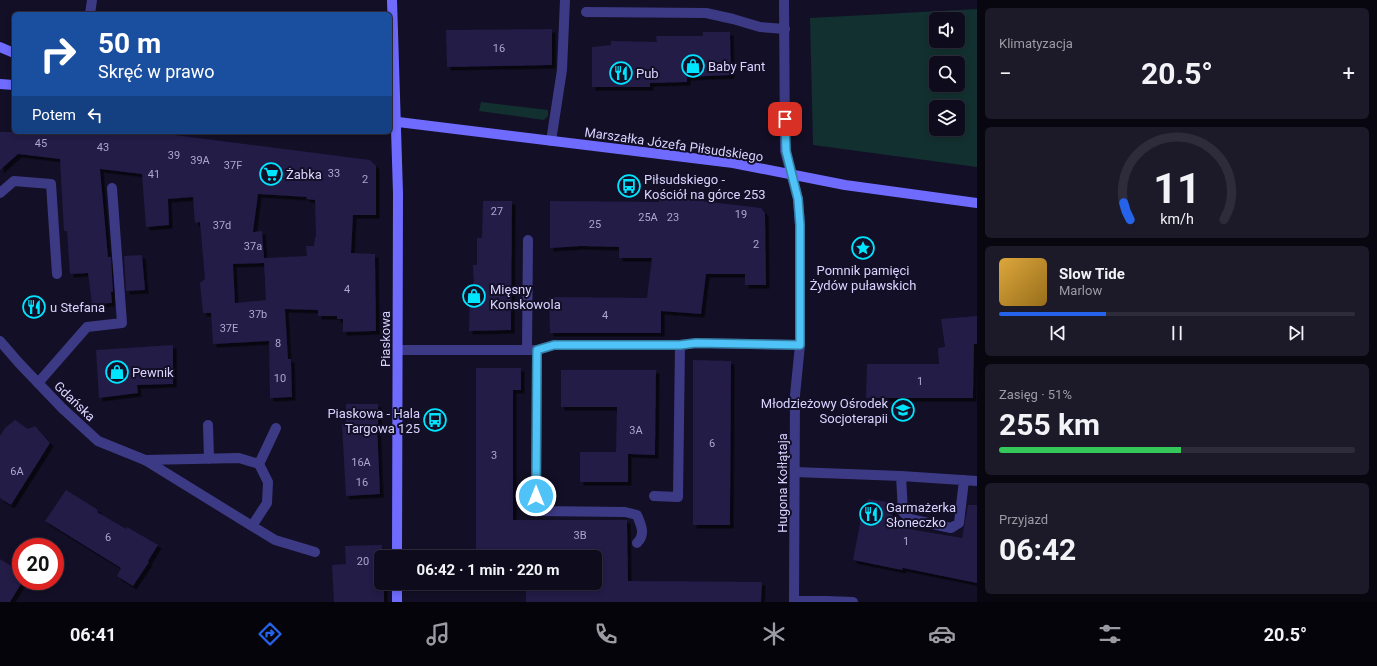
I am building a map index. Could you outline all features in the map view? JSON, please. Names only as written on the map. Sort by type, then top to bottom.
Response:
[{"type":"main road","name":"Piaskowa","points":[[392,0],[393,122],[398,193],[397,550]]},
{"type":"main road","points":[[0,47],[12,52]]},
{"type":"main road","points":[[0,84],[12,85]]},
{"type":"main road","name":"Marszałka Józefa Piłsudskiego","points":[[393,122],[733,162],[845,186],[977,203]]},
{"type":"main road","points":[[397,590],[397,602]]},
{"type":"street","points":[[90,12],[92,0]]},
{"type":"street","points":[[551,141],[562,70],[565,0]]},
{"type":"street","name":"Hugona Kołłątaja","points":[[784,0],[786,151],[798,199],[800,225],[800,345],[795,395],[794,602]]},
{"type":"street","points":[[586,12],[706,13],[733,18],[760,27],[785,29]]},
{"type":"street","points":[[0,192],[14,181],[51,184],[57,274]]},
{"type":"street","points":[[38,383],[87,327],[122,323],[112,188]]},
{"type":"street","points":[[527,350],[528,240]]},
{"type":"street","name":"Gdańska","points":[[0,341],[62,408],[98,441],[145,460]]},
{"type":"street","points":[[398,350],[537,350],[554,345],[680,345],[696,343],[800,345]]},
{"type":"street","points":[[654,496],[678,497],[680,345]]},
{"type":"street","points":[[537,350],[536,511],[625,512],[637,515],[643,528],[640,540],[637,543]]},
{"type":"street","points":[[208,425],[209,459]]},
{"type":"street","points":[[259,464],[276,428]]},
{"type":"street","points":[[145,460],[239,458],[259,464],[268,482],[267,503],[252,526]]},
{"type":"street","points":[[145,460],[275,540],[315,552]]},
{"type":"street","points":[[795,472],[977,480]]},
{"type":"street","points":[[901,476],[903,512],[910,519],[951,528],[959,523],[964,480]]},
{"type":"street","points":[[794,602],[826,600],[853,602]]},
{"type":"green space","points":[[977,9],[977,167],[813,145],[810,18]]},
{"type":"green space","points":[[481,102],[548,110],[548,116],[544,120],[479,111]]},
{"type":"building","points":[[552,29],[552,65],[447,67],[446,30]]},
{"type":"building","points":[[703,32],[730,32],[731,75],[687,77],[687,82],[650,83],[650,87],[592,87],[592,47],[611,45],[611,41],[657,42],[656,36],[703,36]]},
{"type":"building","points":[[0,132],[12,132],[12,134],[167,134],[370,160],[376,166],[376,215],[353,215],[351,253],[375,254],[376,331],[343,332],[343,319],[337,319],[337,316],[318,316],[318,310],[285,309],[288,359],[291,359],[292,397],[270,398],[269,341],[213,344],[211,313],[203,313],[200,283],[205,279],[200,222],[195,223],[193,197],[168,199],[169,225],[146,227],[142,174],[100,169],[108,257],[111,257],[113,292],[111,292],[112,303],[92,304],[88,273],[70,274],[67,231],[64,231],[60,159],[18,154],[0,170]],"holes":[[[258,194],[307,197],[306,199],[315,200],[316,237],[314,246],[306,246],[307,256],[264,258],[262,231],[253,232]],[[264,263],[266,300],[235,303],[233,264]]]},
{"type":"building","points":[[659,196],[761,208],[765,213],[766,285],[745,285],[745,274],[706,274],[701,314],[661,311],[661,333],[550,333],[549,297],[647,298],[652,258],[619,258],[619,247],[581,246],[550,248],[550,201],[659,202]]},
{"type":"building","points":[[483,201],[512,201],[511,330],[469,331],[470,291],[474,291],[473,265],[477,265],[477,238],[482,238]]},
{"type":"building","points":[[142,255],[145,290],[126,291],[124,256]]},
{"type":"building","points":[[977,316],[977,344],[974,344],[973,398],[866,398],[867,364],[939,364],[938,348],[945,347],[941,319]]},
{"type":"building","points":[[173,345],[173,384],[137,385],[138,393],[99,398],[96,350]]},
{"type":"building","points":[[693,360],[731,361],[730,525],[693,525]]},
{"type":"building","points":[[476,368],[521,368],[521,390],[513,390],[513,520],[627,520],[628,581],[762,582],[761,602],[526,602],[526,590],[602,590],[602,550],[476,549]]},
{"type":"building","points":[[561,370],[656,370],[655,455],[628,454],[628,482],[580,482],[580,452],[616,452],[617,407],[561,407]]},
{"type":"building","points":[[346,404],[378,404],[377,424],[380,494],[346,496],[342,424],[346,424]]},
{"type":"building","points":[[15,420],[28,429],[35,426],[50,443],[11,505],[0,498],[0,436],[5,428]]},
{"type":"building","points":[[66,490],[98,510],[97,512],[158,545],[133,586],[117,576],[121,568],[45,521]]},
{"type":"building","points":[[868,499],[894,503],[891,526],[962,538],[968,505],[977,505],[977,583],[903,568],[902,570],[853,560],[862,513],[865,514]]},
{"type":"building","points":[[382,545],[382,550],[374,550],[374,590],[384,590],[384,602],[334,602],[332,565],[346,564],[345,546]]},
{"type":"building","points":[[0,559],[12,566],[12,590],[17,590],[10,602],[0,602]]},
{"type":"place","name":"Baby Fant","points":[[693,66]]},
{"type":"place","name":"Pub","points":[[621,73]]},
{"type":"place","name":"Żabka","points":[[271,174]]},
{"type":"place","name":"Piłsudskiego - Kościół na górce 253","points":[[629,186]]},
{"type":"place","name":"Pomnik pamięci Żydów puławskich","points":[[863,248]]},
{"type":"place","name":"Mięsny Konskowola","points":[[474,296]]},
{"type":"place","name":"u Stefana","points":[[34,307]]},
{"type":"place","name":"Pewnik","points":[[117,372]]},
{"type":"place","name":"Młodzieżowy Ośrodek Socjoterapii","points":[[903,410]]},
{"type":"place","name":"Piaskowa - Hala Targowa 125","points":[[435,420]]},
{"type":"place","name":"Garmażerka Słoneczko","points":[[871,514]]},
{"type":"route","points":[[536,496],[537,350],[554,345],[680,345],[696,343],[800,345],[800,225],[798,199],[786,151],[785,119]]}]
